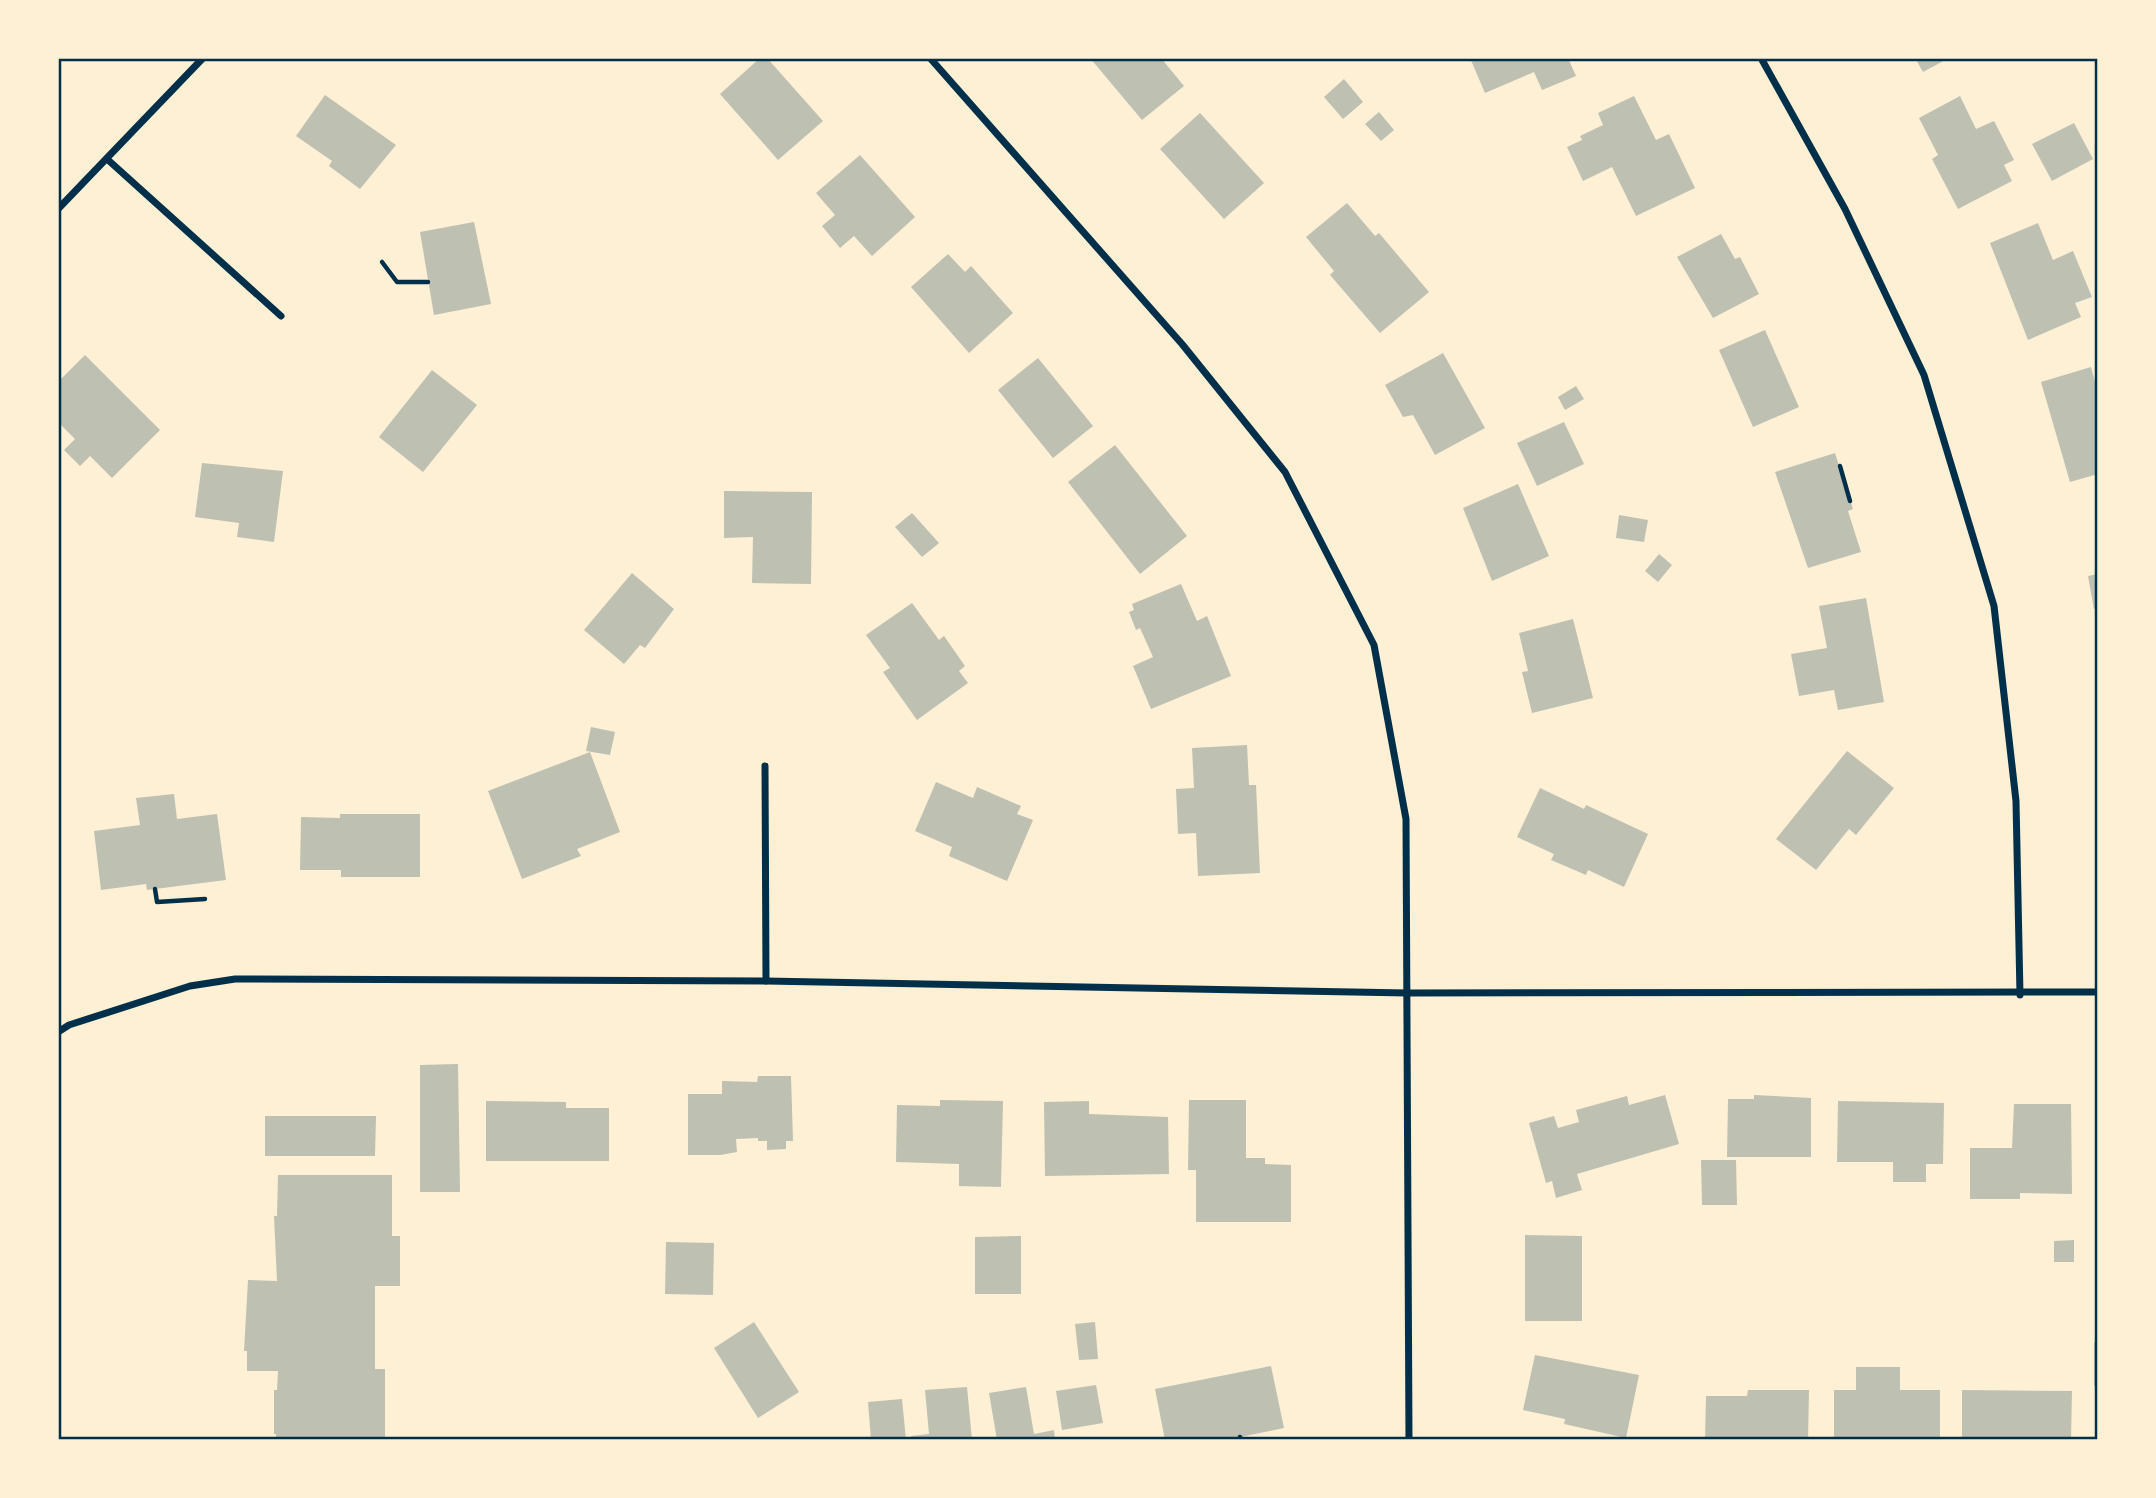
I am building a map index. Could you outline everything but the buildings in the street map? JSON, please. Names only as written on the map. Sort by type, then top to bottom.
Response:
[{"type":"street","points":[[58,209],[203,58]]},
{"type":"street","points":[[930,58],[1182,344],[1285,472],[1374,645],[1406,819],[1409,1440]]},
{"type":"street","points":[[1761,58],[1844,209],[1924,375],[1994,606],[2017,801],[2020,995]]},
{"type":"street","points":[[107,159],[281,316]]},
{"type":"street","points":[[765,766],[766,981]]},
{"type":"street","points":[[58,1032],[69,1025],[190,986],[235,979],[766,981],[1408,993],[2020,995],[2098,992]]},
{"type":"path","points":[[382,262],[397,282],[428,282]]},
{"type":"path","points":[[1840,466],[1850,501]]},
{"type":"path","points":[[155,889],[157,902],[205,899]]}]
